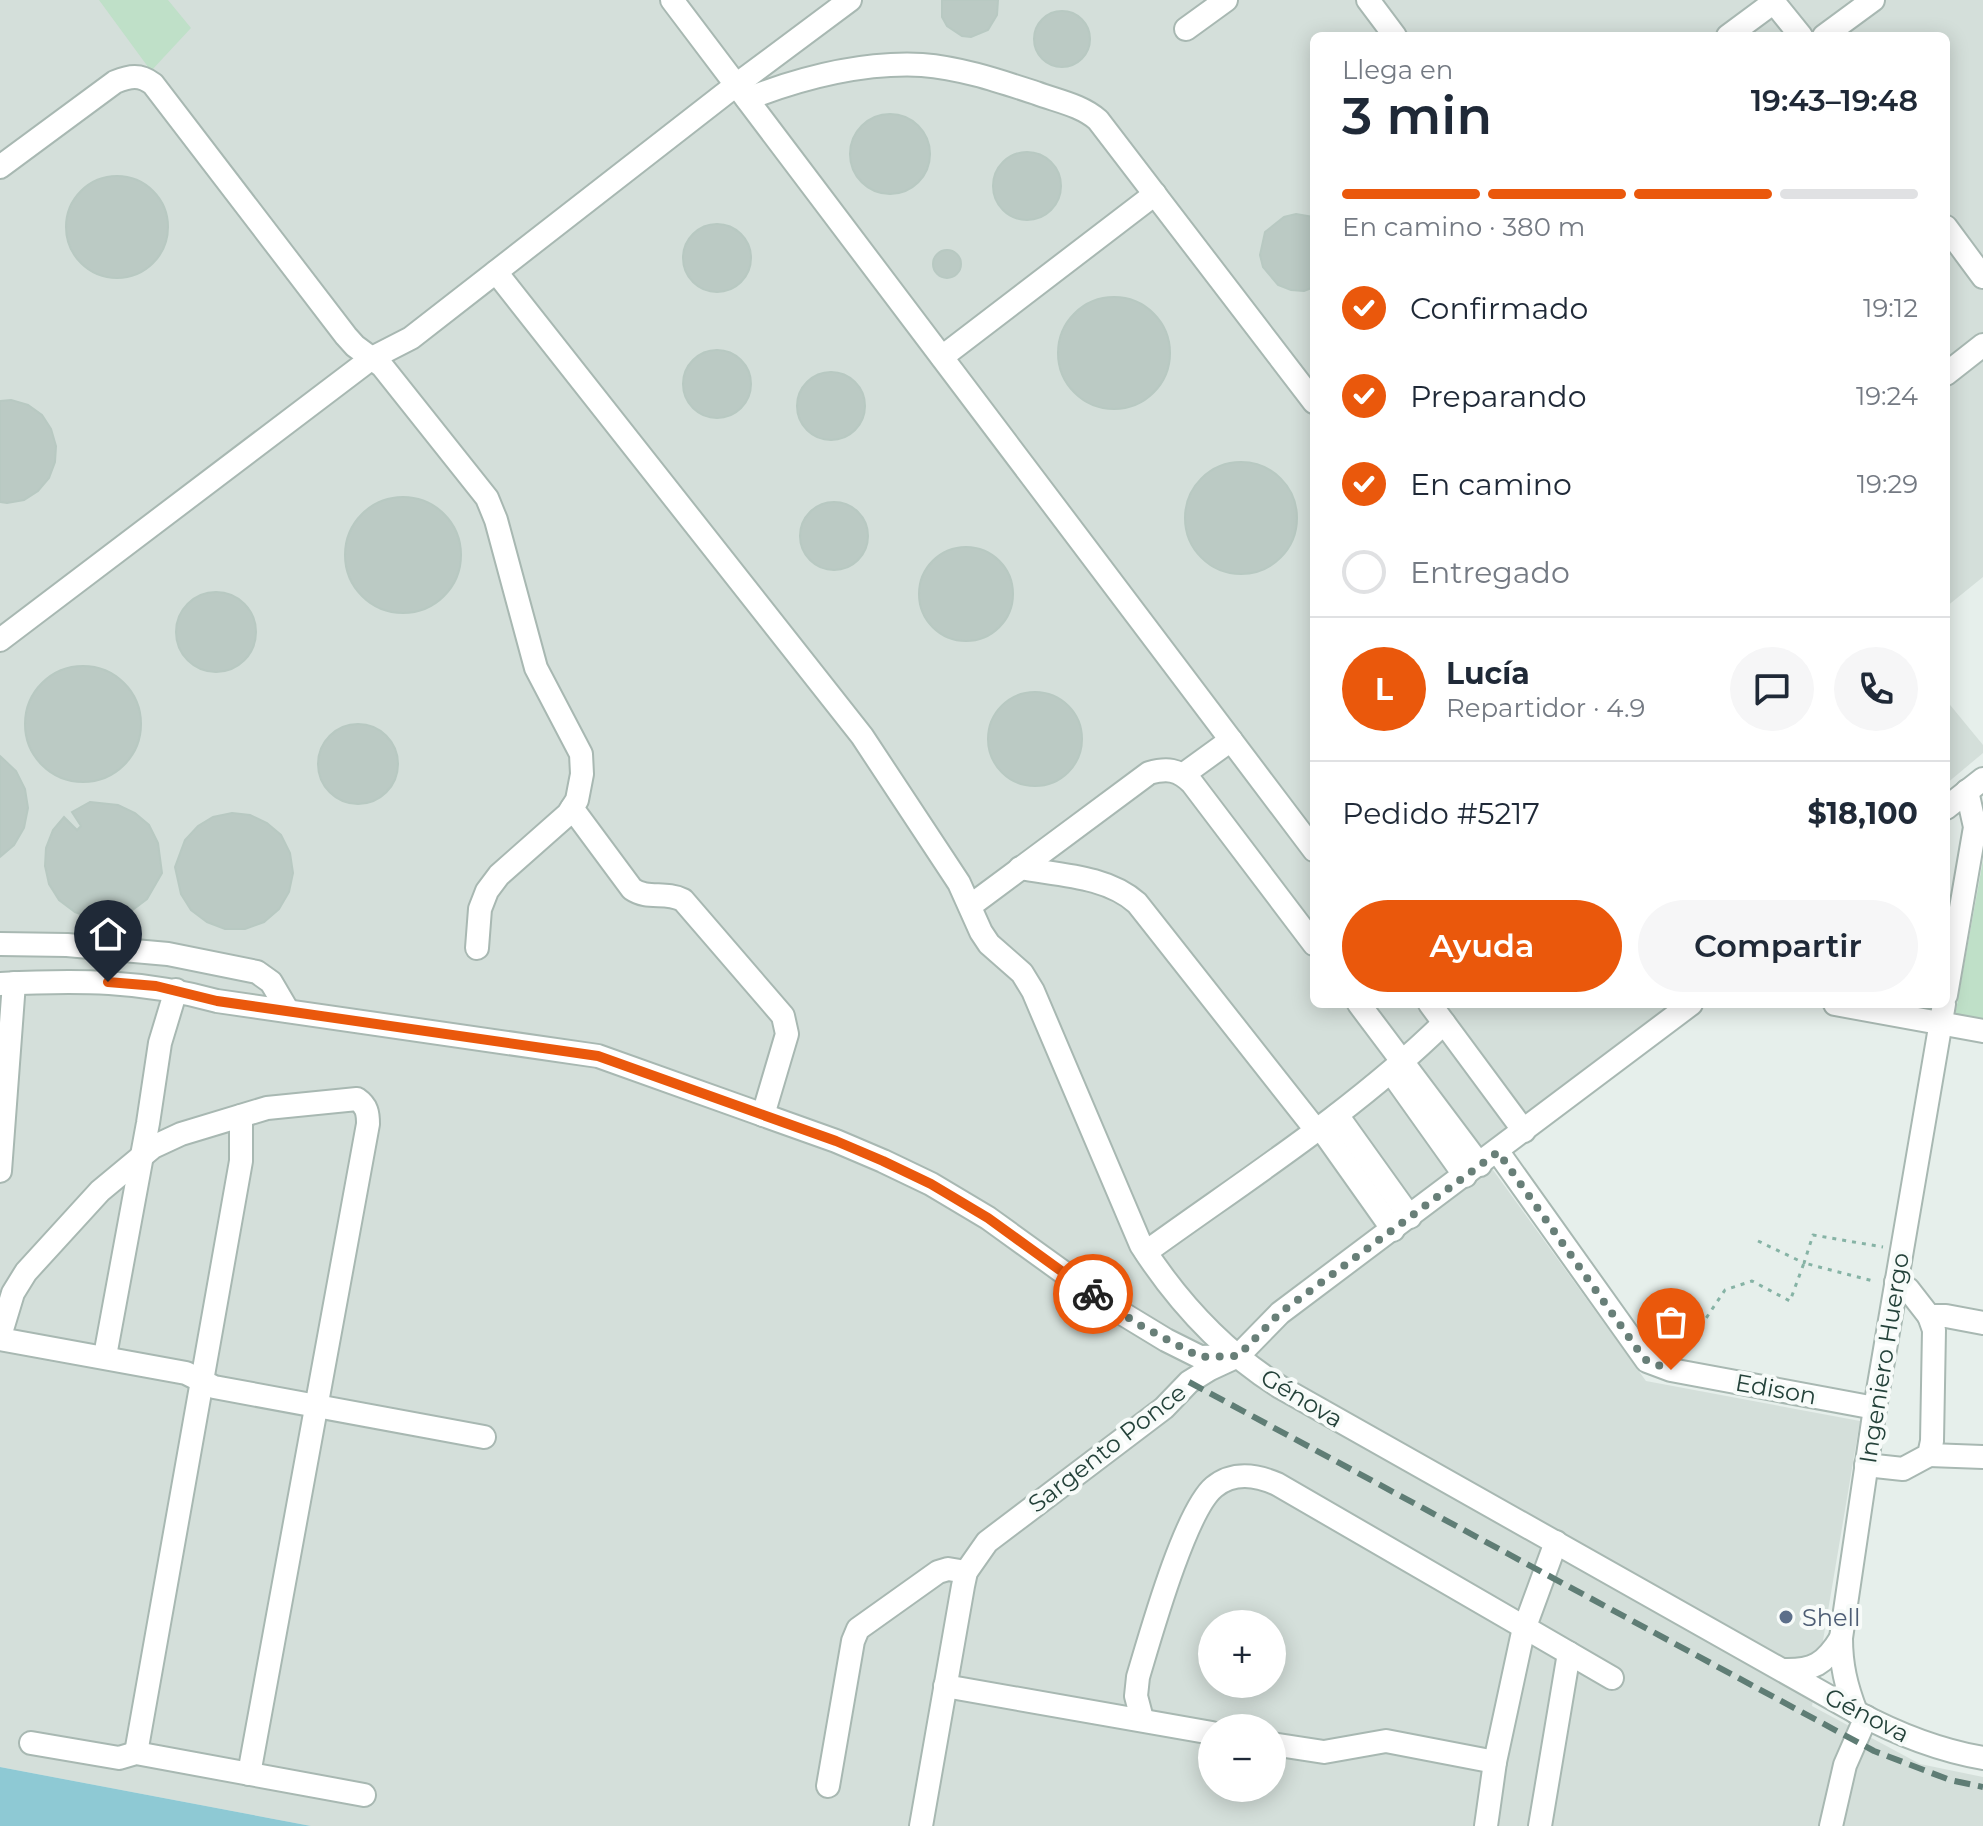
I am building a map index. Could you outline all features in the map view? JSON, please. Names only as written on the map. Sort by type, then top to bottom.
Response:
[{"type":"street","points":[[672,0],[1310,845]]},
{"type":"street","points":[[0,640],[372,358],[411,338],[742,92],[850,0]]},
{"type":"street","points":[[1186,29],[1226,0]]},
{"type":"street","points":[[1368,0],[1392,32]]},
{"type":"street","points":[[1829,32],[1873,0]]},
{"type":"street","points":[[1733,32],[1773,1],[1798,32]]},
{"type":"street","points":[[742,92],[879,66],[922,65],[987,77],[1091,114],[1310,397]]},
{"type":"street","points":[[0,167],[115,82],[127,77],[145,78],[153,84],[346,336],[382,366],[492,508],[536,668],[581,754],[582,774],[577,800],[568,814],[499,875],[487,891],[480,909],[477,948]]},
{"type":"street","points":[[942,357],[1155,194]]},
{"type":"street","points":[[1950,232],[1983,277]]},
{"type":"street","points":[[496,272],[862,736],[959,883],[989,944],[1022,973],[1033,991],[1123,1207],[1146,1252],[1198,1321],[1238,1356]]},
{"type":"street","points":[[1950,371],[1983,345]]},
{"type":"street","points":[[1184,774],[1231,740]]},
{"type":"street","points":[[970,906],[1149,773],[1172,769],[1184,774],[1310,939]]},
{"type":"street","points":[[1950,805],[1975,785]]},
{"type":"street","points":[[1950,972],[1975,827],[1975,785]]},
{"type":"street","points":[[572,808],[632,889],[640,895],[667,894],[683,900],[783,1016],[787,1034],[763,1115]]},
{"type":"street","points":[[1020,868],[1103,883],[1126,893],[1137,903],[1324,1124],[1401,1224]]},
{"type":"street","points":[[0,944],[67,945],[168,954],[257,972],[271,982],[288,1011]]},
{"type":"street","name":"Génova","points":[[7,983],[108,982],[176,990],[217,1001],[582,1052],[836,1141],[931,1184],[988,1218],[1110,1306],[1200,1357],[1238,1356],[1280,1387],[1861,1714],[1910,1738],[1983,1758]]},
{"type":"street","points":[[0,1171],[7,983]]},
{"type":"street","points":[[105,1356],[160,1043],[176,990]]},
{"type":"street","name":"Edison","points":[[1361,1008],[1397,1067],[1647,1361],[1671,1370],[1875,1408]]},
{"type":"street","points":[[1433,1008],[1524,1131]]},
{"type":"street","name":"Sargento Ponce","points":[[921,1826],[966,1572],[977,1553],[996,1534],[1164,1408],[1189,1382],[1238,1356],[1280,1313],[1686,1008]]},
{"type":"street","points":[[1878,1008],[1943,1014],[1983,1031]]},
{"type":"street","name":"Ingeniero Huergo","points":[[1861,1714],[1843,1674],[1841,1638],[1875,1408],[1943,1014]]},
{"type":"street","points":[[1146,1252],[1324,1124],[1397,1067],[1444,1023]]},
{"type":"street","points":[[249,1774],[316,1406],[368,1114],[364,1104],[357,1099],[267,1108],[181,1134],[153,1147],[100,1191],[26,1272],[13,1293],[0,1337],[186,1373],[214,1387],[316,1406],[484,1437]]},
{"type":"street","points":[[136,1753],[241,1161],[241,1116]]},
{"type":"street","points":[[1896,1282],[1908,1289],[1929,1316],[1934,1330],[1932,1441],[1929,1455]]},
{"type":"street","points":[[1929,1316],[1983,1323]]},
{"type":"street","points":[[1866,1465],[1903,1469],[1929,1455],[1983,1457]]},
{"type":"street","points":[[1142,1719],[1136,1696],[1138,1677],[1186,1535],[1200,1504],[1214,1487],[1246,1474],[1277,1484],[1612,1678]]},
{"type":"street","points":[[1486,1826],[1495,1762],[1524,1627],[1556,1542]]},
{"type":"street","points":[[828,1786],[853,1641],[858,1629],[938,1572],[948,1569],[966,1572]]},
{"type":"street","points":[[1783,1670],[1803,1671],[1813,1667],[1831,1655],[1841,1638]]},
{"type":"street","points":[[1540,1826],[1569,1653]]},
{"type":"street","points":[[1097,1711],[1114,1703],[1138,1677]]},
{"type":"street","points":[[945,1686],[1198,1730]]},
{"type":"street","points":[[1831,1826],[1861,1714]]},
{"type":"street","points":[[1286,1746],[1324,1752],[1386,1741],[1495,1762]]},
{"type":"street","points":[[31,1743],[119,1758],[136,1753],[364,1795]]},
{"type":"path","points":[[1671,1370],[1725,1290],[1752,1281],[1790,1301],[1813,1235],[1883,1247]]},
{"type":"path","points":[[1758,1241],[1804,1263],[1873,1281]]},
{"type":"shaded area","points":[[0,0],[1983,0],[1983,577],[1950,604],[1950,32],[1310,32],[1310,1008],[1665,1008],[1480,1152],[1646,1381],[1860,1421],[1812,1706],[1920,1764],[1983,1777],[1983,1826],[311,1826],[0,1767]]},
{"type":"shaded area","points":[[1950,705],[1983,745],[1983,753],[1950,781]]},
{"type":"green space","points":[[99,0],[168,0],[191,28],[151,71]]},
{"type":"green space","points":[[1983,860],[1983,1019],[1955,1015]]},
{"type":"water","points":[[0,1767],[311,1826],[0,1826]]},
{"type":"building","points":[[942,0],[998,0],[997,15],[988,30],[971,37],[962,36],[947,26],[942,17]]},
{"type":"building","points":[[1062,11],[1082,19],[1090,39],[1082,59],[1062,67],[1042,59],[1034,39],[1042,19]]},
{"type":"building","points":[[890,114],[905,117],[918,126],[927,139],[930,154],[927,169],[918,182],[905,191],[890,194],[875,191],[862,182],[853,169],[850,154],[853,139],[862,126],[875,117]]},
{"type":"building","points":[[1020,152],[1034,152],[1046,157],[1056,167],[1061,186],[1056,205],[1046,215],[1034,220],[1020,220],[1008,215],[998,205],[993,193],[993,179],[998,167],[1008,157]]},
{"type":"building","points":[[117,176],[137,180],[153,191],[164,207],[168,227],[164,247],[153,263],[137,274],[117,278],[97,274],[81,263],[70,247],[66,227],[70,207],[81,191],[97,180]]},
{"type":"building","points":[[1296,214],[1310,216],[1310,289],[1304,291],[1278,285],[1263,267],[1260,255],[1265,232],[1284,217]]},
{"type":"building","points":[[717,224],[741,234],[751,258],[741,282],[717,292],[693,282],[683,258],[693,234]]},
{"type":"building","points":[[947,250],[957,254],[961,264],[957,274],[947,278],[937,274],[933,264],[937,254]]},
{"type":"building","points":[[1114,297],[1136,301],[1154,313],[1166,331],[1170,353],[1166,375],[1154,393],[1136,405],[1114,409],[1092,405],[1074,393],[1062,375],[1058,353],[1062,331],[1074,313],[1092,301]]},
{"type":"building","points":[[717,350],[741,360],[751,384],[741,408],[717,418],[693,408],[683,384],[693,360]]},
{"type":"building","points":[[831,372],[855,382],[865,406],[855,430],[831,440],[807,430],[797,406],[807,382]]},
{"type":"building","points":[[11,400],[28,405],[42,415],[51,429],[56,446],[55,462],[49,478],[38,491],[24,500],[7,503],[0,502],[0,401]]},
{"type":"building","points":[[1241,462],[1263,466],[1281,478],[1293,496],[1297,518],[1293,540],[1281,558],[1263,570],[1241,574],[1219,570],[1201,558],[1189,540],[1185,518],[1189,496],[1201,478],[1219,466]]},
{"type":"building","points":[[403,497],[425,502],[444,514],[456,533],[461,555],[456,577],[444,596],[425,608],[403,613],[381,608],[362,596],[350,577],[345,555],[350,533],[362,514],[381,502]]},
{"type":"building","points":[[834,502],[858,512],[868,536],[858,560],[834,570],[810,560],[800,536],[810,512]]},
{"type":"building","points":[[966,547],[984,551],[999,561],[1009,576],[1013,594],[1009,612],[999,627],[984,637],[966,641],[948,637],[933,627],[923,612],[919,594],[923,576],[933,561],[948,551]]},
{"type":"building","points":[[216,592],[231,595],[244,604],[253,617],[256,632],[253,647],[244,660],[231,669],[216,672],[201,669],[188,660],[179,647],[176,632],[179,617],[188,604],[201,595]]},
{"type":"building","points":[[83,666],[105,671],[124,683],[136,702],[141,724],[136,746],[124,765],[105,777],[83,782],[61,777],[42,765],[30,746],[25,724],[30,702],[42,683],[61,671]]},
{"type":"building","points":[[1035,692],[1053,696],[1068,706],[1078,721],[1082,739],[1078,757],[1068,772],[1053,782],[1035,786],[1017,782],[1002,772],[992,757],[988,739],[992,721],[1002,706],[1017,696]]},
{"type":"building","points":[[358,724],[373,727],[386,736],[395,749],[398,764],[395,779],[386,792],[373,801],[358,804],[343,801],[330,792],[321,779],[318,764],[321,749],[330,736],[343,727]]},
{"type":"building","points":[[0,756],[16,771],[25,789],[28,808],[24,828],[14,845],[0,857]]},
{"type":"building","points":[[90,802],[118,805],[135,813],[149,825],[158,843],[162,873],[147,899],[131,911],[113,918],[93,919],[75,912],[59,900],[49,884],[45,866],[46,848],[53,830],[64,817],[77,830],[81,826],[72,812]]},
{"type":"building","points":[[232,813],[250,815],[267,823],[281,835],[290,853],[293,873],[289,892],[279,909],[264,922],[245,929],[225,929],[207,922],[191,910],[181,894],[175,867],[185,840],[198,826],[213,817]]},
{"type":"railway","points":[[1189,1382],[1874,1751],[1950,1780],[1983,1787]]},
{"type":"way so far","points":[[1093,1294],[1138,1324],[1200,1357],[1238,1356],[1280,1313],[1498,1152],[1638,1350],[1647,1361],[1671,1370]]},
{"type":"place","name":"Shell","points":[[1786,1617]]},
{"type":"route","points":[[108,982],[156,986],[217,1001],[598,1056],[836,1141],[931,1184],[988,1218],[1093,1294]]}]
